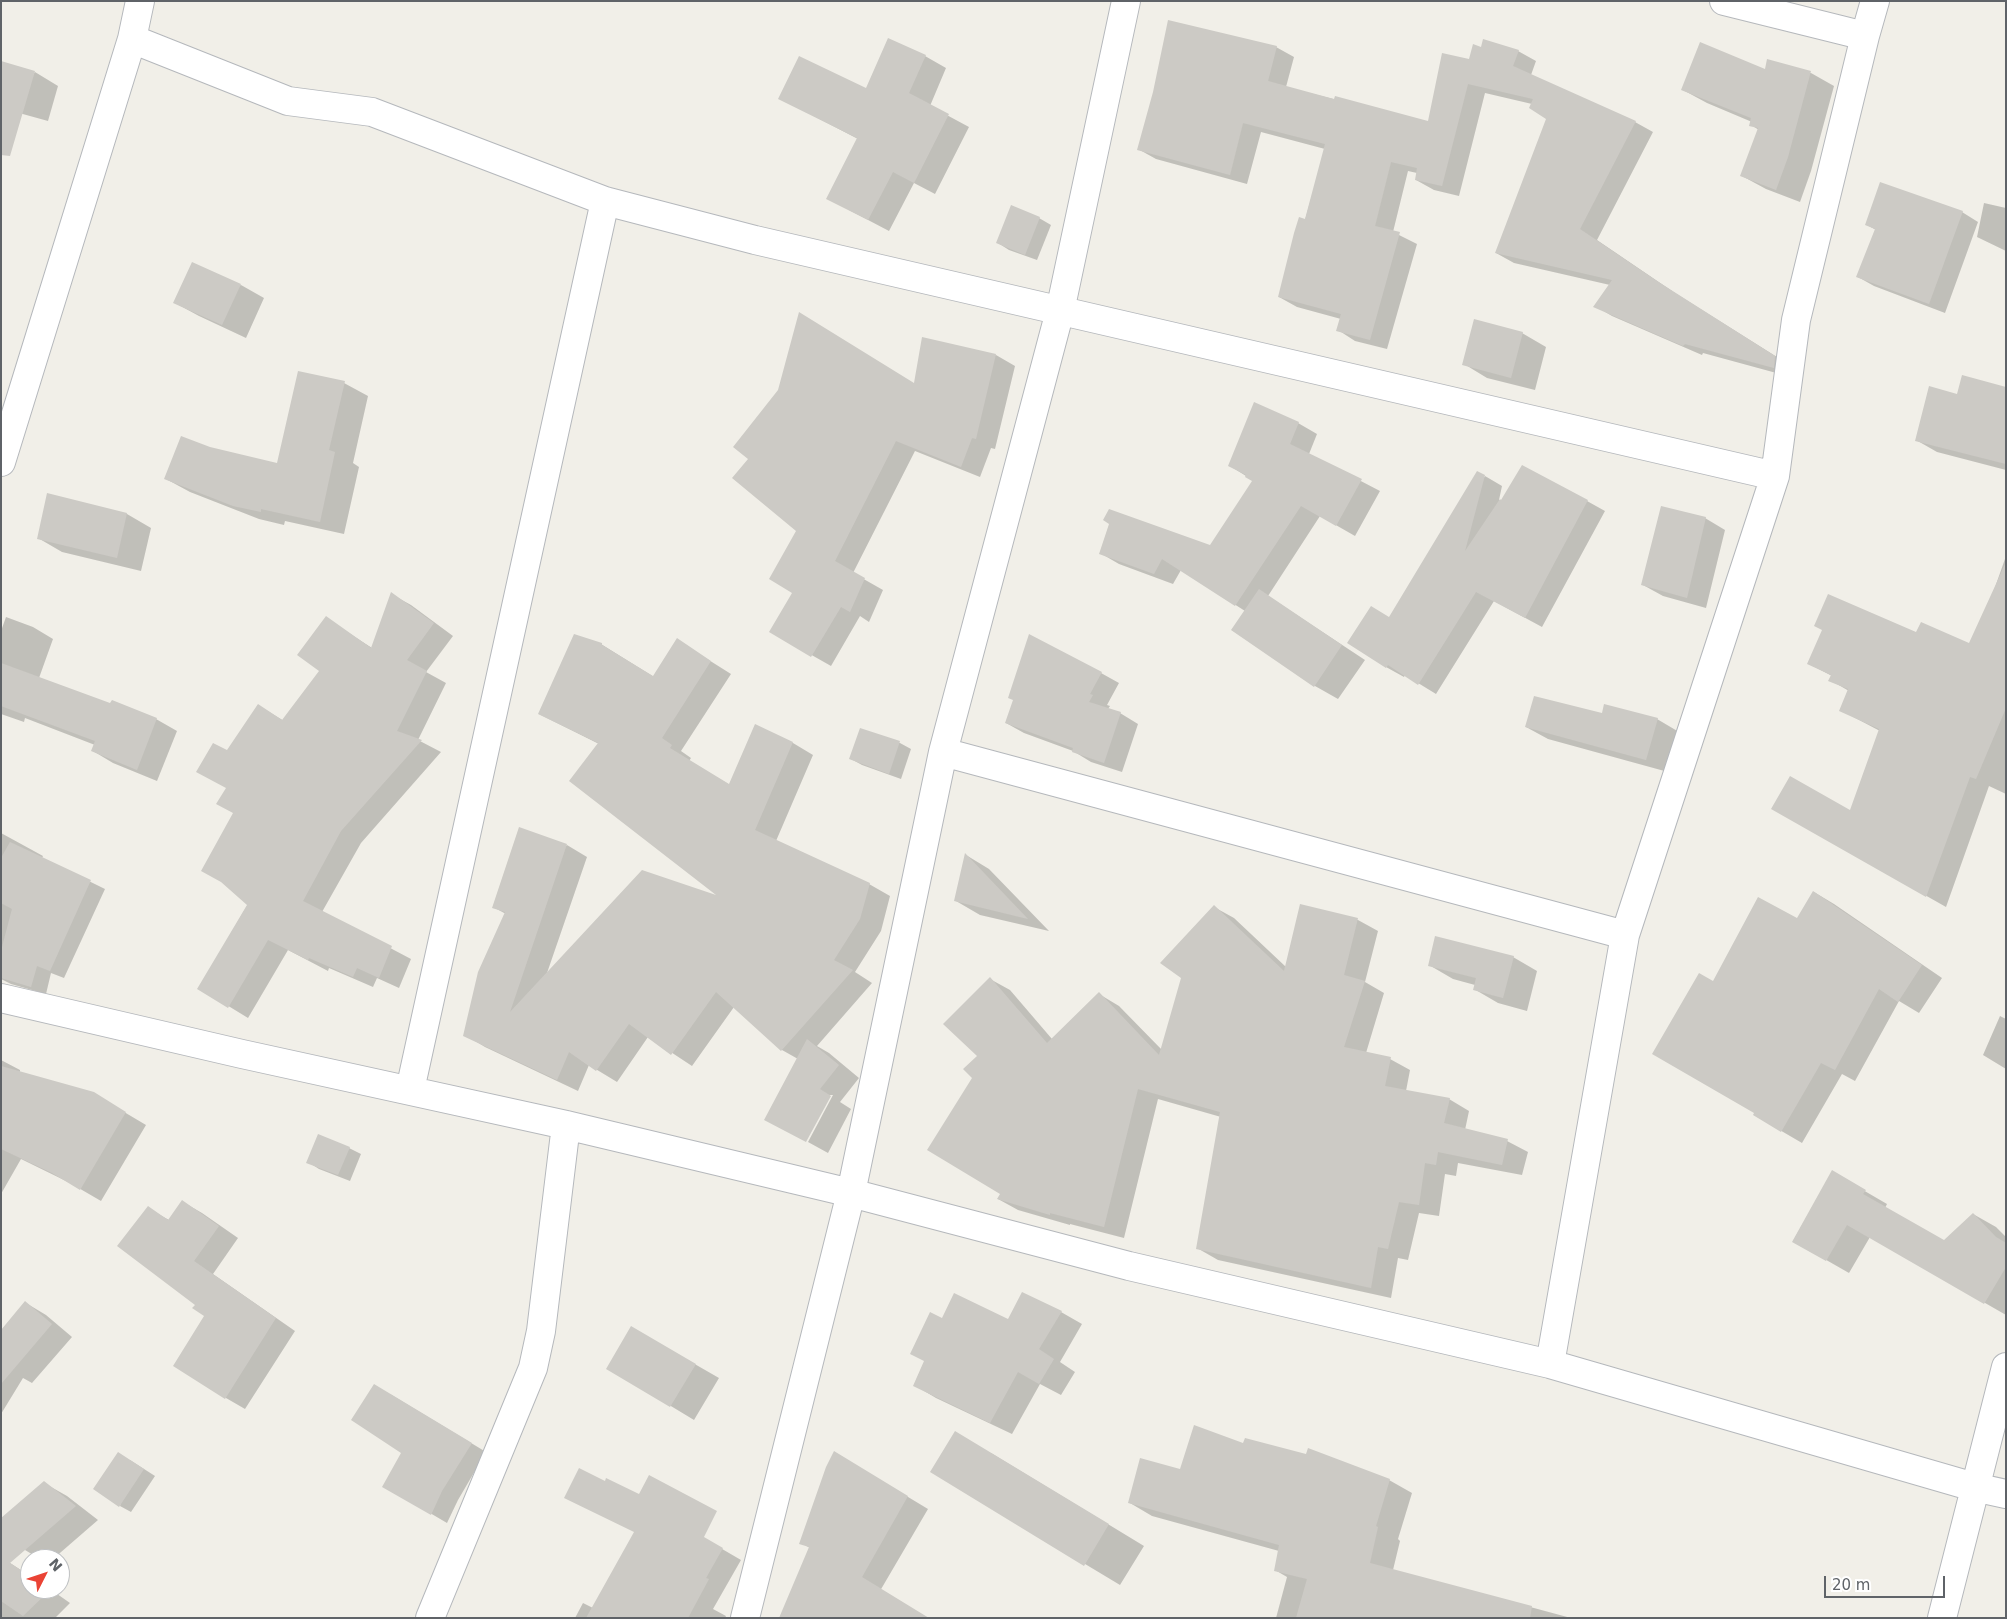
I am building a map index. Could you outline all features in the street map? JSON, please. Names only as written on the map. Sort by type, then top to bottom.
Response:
[{"type":"street","points":[[1,462],[132,39],[140,1]]},
{"type":"street","points":[[745,1618],[851,1194],[943,752],[1060,311],[1126,1]]},
{"type":"street","points":[[1724,1],[1864,36]]},
{"type":"street","points":[[1550,1364],[1625,935],[1775,476],[1796,320],[1864,36],[1875,1]]},
{"type":"street","points":[[132,39],[288,101],[372,112],[606,201],[755,240],[1775,476]]},
{"type":"street","points":[[410,1090],[606,201]]},
{"type":"street","points":[[943,752],[1625,935]]},
{"type":"street","points":[[1,998],[242,1054],[566,1125],[851,1194],[1129,1266],[1550,1364],[1974,1487],[2006,1494]]},
{"type":"street","points":[[430,1618],[533,1368],[541,1332],[566,1125]]},
{"type":"street","points":[[1942,1618],[2006,1366]]},
{"type":"building","points":[[1168,20],[1277,46],[1268,81],[1334,99],[1335,96],[1428,121],[1442,53],[1469,59],[1473,44],[1481,47],[1483,39],[1519,50],[1513,66],[1636,121],[1580,229],[1657,281],[1775,356],[1774,368],[1685,344],[1683,346],[1593,307],[1612,280],[1495,253],[1546,119],[1529,108],[1533,99],[1468,84],[1442,186],[1415,180],[1417,168],[1391,162],[1375,226],[1400,232],[1370,340],[1336,331],[1341,314],[1278,297],[1294,233],[1299,217],[1305,219],[1325,144],[1243,123],[1230,175],[1137,150],[1153,92]]},
{"type":"building","points":[[888,38],[926,55],[909,93],[949,114],[914,183],[893,172],[868,220],[826,199],[857,138],[778,99],[799,56],[866,88]]},
{"type":"building","points":[[1700,42],[1765,69],[1767,59],[1811,71],[1788,157],[1776,190],[1740,176],[1758,128],[1749,126],[1751,118],[1681,90]]},
{"type":"building","points":[[1,61],[35,71],[10,156],[1,155]]},
{"type":"building","points":[[1880,182],[1963,211],[1929,304],[1856,277],[1875,229],[1865,225]]},
{"type":"building","points":[[1011,205],[1040,217],[1025,255],[996,243]]},
{"type":"building","points":[[192,262],[241,284],[222,325],[173,303]]},
{"type":"building","points":[[799,312],[914,383],[922,337],[996,354],[976,439],[972,438],[961,467],[896,441],[835,561],[865,578],[850,612],[841,607],[811,657],[769,632],[792,593],[769,579],[796,531],[732,478],[748,459],[733,447],[778,390]]},
{"type":"building","points":[[1474,319],[1523,332],[1511,378],[1462,365]]},
{"type":"building","points":[[298,371],[345,381],[329,450],[335,452],[320,522],[261,509],[261,512],[233,506],[164,479],[181,436],[210,447],[277,463]]},
{"type":"building","points":[[1962,375],[2006,387],[2006,464],[1915,441],[1929,386],[1957,394]]},
{"type":"building","points":[[1254,402],[1299,422],[1290,444],[1362,479],[1336,526],[1301,506],[1235,606],[1162,559],[1154,574],[1099,554],[1109,524],[1103,520],[1109,509],[1210,545],[1252,481],[1245,477],[1246,475],[1228,466]]},
{"type":"building","points":[[1522,465],[1588,500],[1525,618],[1476,592],[1418,685],[1388,665],[1386,668],[1347,643],[1371,606],[1389,617],[1477,471],[1485,475],[1465,551],[1501,500]]},
{"type":"building","points":[[47,493],[127,513],[117,558],[37,539]]},
{"type":"building","points":[[1661,506],[1706,517],[1687,598],[1641,585]]},
{"type":"building","points":[[2006,562],[2006,708],[1976,779],[1970,777],[1926,897],[1771,809],[1790,776],[1850,810],[1879,729],[1839,711],[1848,689],[1828,681],[1831,675],[1807,664],[1822,630],[1814,626],[1828,594],[1916,632],[1921,622],[1969,643]]},
{"type":"building","points":[[1259,589],[1342,645],[1314,687],[1231,630]]},
{"type":"building","points":[[391,592],[434,623],[407,660],[427,671],[397,731],[422,740],[341,831],[303,901],[392,946],[379,978],[357,968],[353,977],[309,958],[308,960],[268,940],[228,1008],[197,989],[247,905],[221,882],[201,871],[233,813],[216,804],[226,788],[196,772],[213,743],[227,750],[258,704],[282,720],[319,671],[297,655],[326,616],[371,648]]},
{"type":"building","points":[[574,634],[602,643],[602,645],[653,676],[677,638],[711,661],[662,738],[672,745],[670,748],[729,784],[755,724],[793,742],[755,830],[870,883],[860,919],[834,960],[853,970],[781,1051],[716,992],[671,1055],[629,1024],[596,1071],[569,1052],[557,1080],[463,1036],[478,972],[505,912],[492,908],[519,827],[567,844],[510,1012],[642,870],[716,895],[569,781],[598,743],[538,714]]},
{"type":"building","points":[[1029,634],[1102,672],[1090,694],[1093,695],[1089,702],[1121,712],[1104,763],[1072,752],[1073,748],[1005,723],[1013,700],[1008,698]]},
{"type":"building","points":[[1,663],[110,703],[112,700],[157,718],[137,770],[91,751],[95,741],[1,706]]},
{"type":"building","points":[[1534,696],[1602,713],[1604,704],[1658,718],[1646,760],[1525,727]]},
{"type":"building","points":[[860,728],[900,741],[889,774],[849,759]]},
{"type":"building","points":[[10,842],[91,880],[50,971],[37,966],[31,987],[1,978],[1,951],[12,909],[1,903],[1,858]]},
{"type":"building","points":[[965,853],[1028,919],[954,901]]},
{"type":"building","points":[[1813,891],[1922,965],[1898,1002],[1879,989],[1835,1070],[1821,1063],[1781,1132],[1753,1115],[1754,1113],[1652,1054],[1699,973],[1713,981],[1758,897],[1797,918]]},
{"type":"building","points":[[1300,904],[1358,918],[1344,975],[1365,981],[1344,1047],[1391,1057],[1385,1086],[1450,1098],[1444,1123],[1508,1139],[1502,1165],[1438,1152],[1436,1165],[1425,1163],[1419,1205],[1399,1202],[1388,1249],[1378,1247],[1371,1288],[1196,1249],[1220,1112],[1138,1089],[1104,1227],[1050,1213],[1050,1215],[997,1199],[1000,1194],[927,1150],[972,1078],[963,1069],[977,1056],[943,1024],[990,977],[1047,1043],[1099,992],[1159,1055],[1181,978],[1160,963],[1214,905],[1284,971]]},
{"type":"building","points":[[1435,936],[1514,956],[1503,998],[1473,990],[1476,978],[1428,966]]},
{"type":"building","points":[[807,1039],[839,1065],[820,1089],[831,1096],[806,1142],[764,1120]]},
{"type":"building","points":[[1,1066],[94,1092],[126,1112],[80,1190],[52,1173],[1,1149]]},
{"type":"building","points":[[318,1134],[350,1147],[338,1175],[306,1163]]},
{"type":"building","points":[[1832,1170],[1866,1190],[1863,1194],[1944,1240],[1973,1213],[1996,1237],[2006,1243],[2006,1267],[1984,1304],[1847,1225],[1826,1261],[1792,1242]]},
{"type":"building","points":[[182,1200],[219,1226],[194,1261],[276,1318],[225,1399],[173,1366],[204,1316],[192,1308],[195,1305],[117,1246],[148,1206],[168,1220]]},
{"type":"building","points":[[1022,1292],[1062,1311],[1039,1349],[1054,1359],[1039,1384],[1018,1372],[990,1423],[913,1386],[924,1361],[910,1354],[930,1312],[942,1318],[954,1293],[1008,1319]]},
{"type":"building","points":[[25,1301],[52,1324],[1,1384],[1,1330]]},
{"type":"building","points":[[631,1326],[696,1364],[670,1407],[606,1369]]},
{"type":"building","points":[[374,1384],[472,1443],[442,1491],[431,1515],[382,1487],[401,1453],[351,1420]]},
{"type":"building","points":[[1194,1425],[1243,1443],[1245,1438],[1306,1454],[1308,1448],[1390,1479],[1376,1526],[1378,1527],[1370,1563],[1532,1606],[1530,1618],[1296,1618],[1307,1579],[1274,1571],[1279,1545],[1128,1503],[1140,1458],[1180,1469]]},
{"type":"building","points":[[955,1431],[1109,1524],[1084,1566],[930,1472]]},
{"type":"building","points":[[834,1451],[908,1496],[862,1577],[929,1618],[779,1618],[809,1547],[799,1544],[826,1467]]},
{"type":"building","points":[[118,1452],[144,1469],[119,1507],[93,1489]]},
{"type":"building","points":[[579,1468],[605,1481],[606,1478],[639,1494],[649,1475],[717,1511],[704,1537],[723,1548],[706,1578],[709,1579],[688,1618],[586,1618],[634,1532],[564,1498]]},
{"type":"building","points":[[44,1481],[76,1506],[26,1549],[20,1549],[20,1554],[10,1563],[20,1570],[20,1599],[41,1599],[23,1616],[1,1601],[1,1518]]}]
